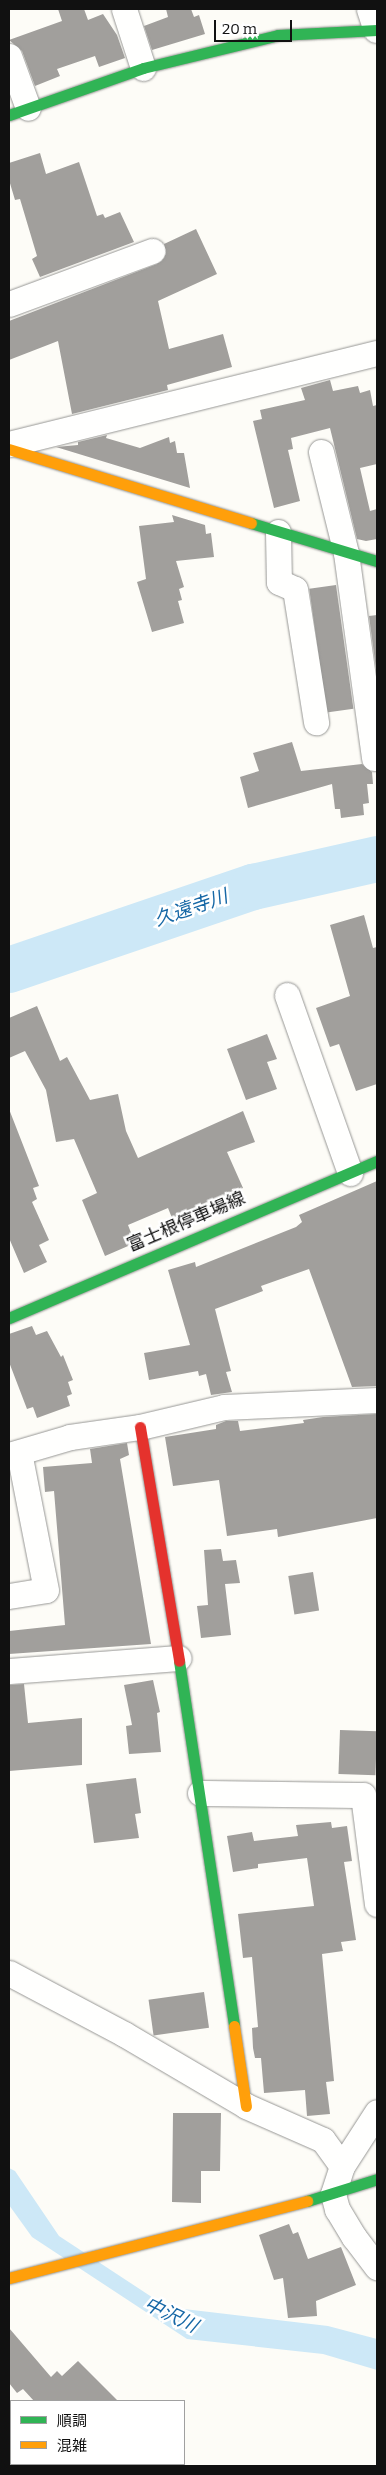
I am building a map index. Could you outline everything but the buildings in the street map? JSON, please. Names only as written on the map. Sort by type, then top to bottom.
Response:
[{"type":"street","points":[[124,9],[143,68]]},
{"type":"street","points":[[9,56],[18,111],[143,68],[278,35],[374,23]]},
{"type":"street","points":[[9,304],[152,251]]},
{"type":"street","points":[[9,444],[377,353]]},
{"type":"street","points":[[9,449],[377,561]]},
{"type":"street","points":[[321,452],[346,553],[374,758]]},
{"type":"street","points":[[278,532],[279,582],[295,589],[316,722]]},
{"type":"street","points":[[287,995],[350,1173]]},
{"type":"street","name":"富士根停車場線","points":[[9,1318],[377,1162]]},
{"type":"street","points":[[9,1596],[46,1590],[14,1454],[70,1437],[140,1427],[224,1407],[377,1400]]},
{"type":"street","points":[[140,1427],[179,1658],[246,2106]]},
{"type":"street","points":[[9,1670],[179,1658]]},
{"type":"street","points":[[200,1793],[363,1794],[377,1904]]},
{"type":"street","points":[[9,1972],[124,2034],[246,2106],[323,2140],[342,2166]]},
{"type":"street","points":[[377,2112],[342,2166],[332,2194],[354,2238],[377,2267]]},
{"type":"street","points":[[9,2278],[53,2265],[332,2194],[377,2178]]},
{"type":"water","name":"中沢川","points":[[9,2168],[15,2171],[59,2236],[167,2307],[328,2326],[377,2339],[377,2370],[323,2354],[187,2339],[32,2237],[9,2205]]},
{"type":"waterway","name":"久遠寺川","points":[[9,970],[253,887],[377,859]]},
{"type":"traffic: fast","points":[[9,115],[143,68],[278,35],[377,30]]},
{"type":"traffic: fast","points":[[251,523],[377,561]]},
{"type":"traffic: fast","points":[[9,1318],[377,1161]]},
{"type":"traffic: fast","points":[[179,1661],[234,2026]]},
{"type":"traffic: fast","points":[[307,2201],[377,2179]]},
{"type":"traffic: slow","points":[[9,449],[251,523]]},
{"type":"traffic: slow","points":[[234,2026],[246,2106]]},
{"type":"traffic: slow","points":[[9,2278],[307,2201]]},
{"type":"traffic: jam","points":[[140,1427],[179,1661]]}]
